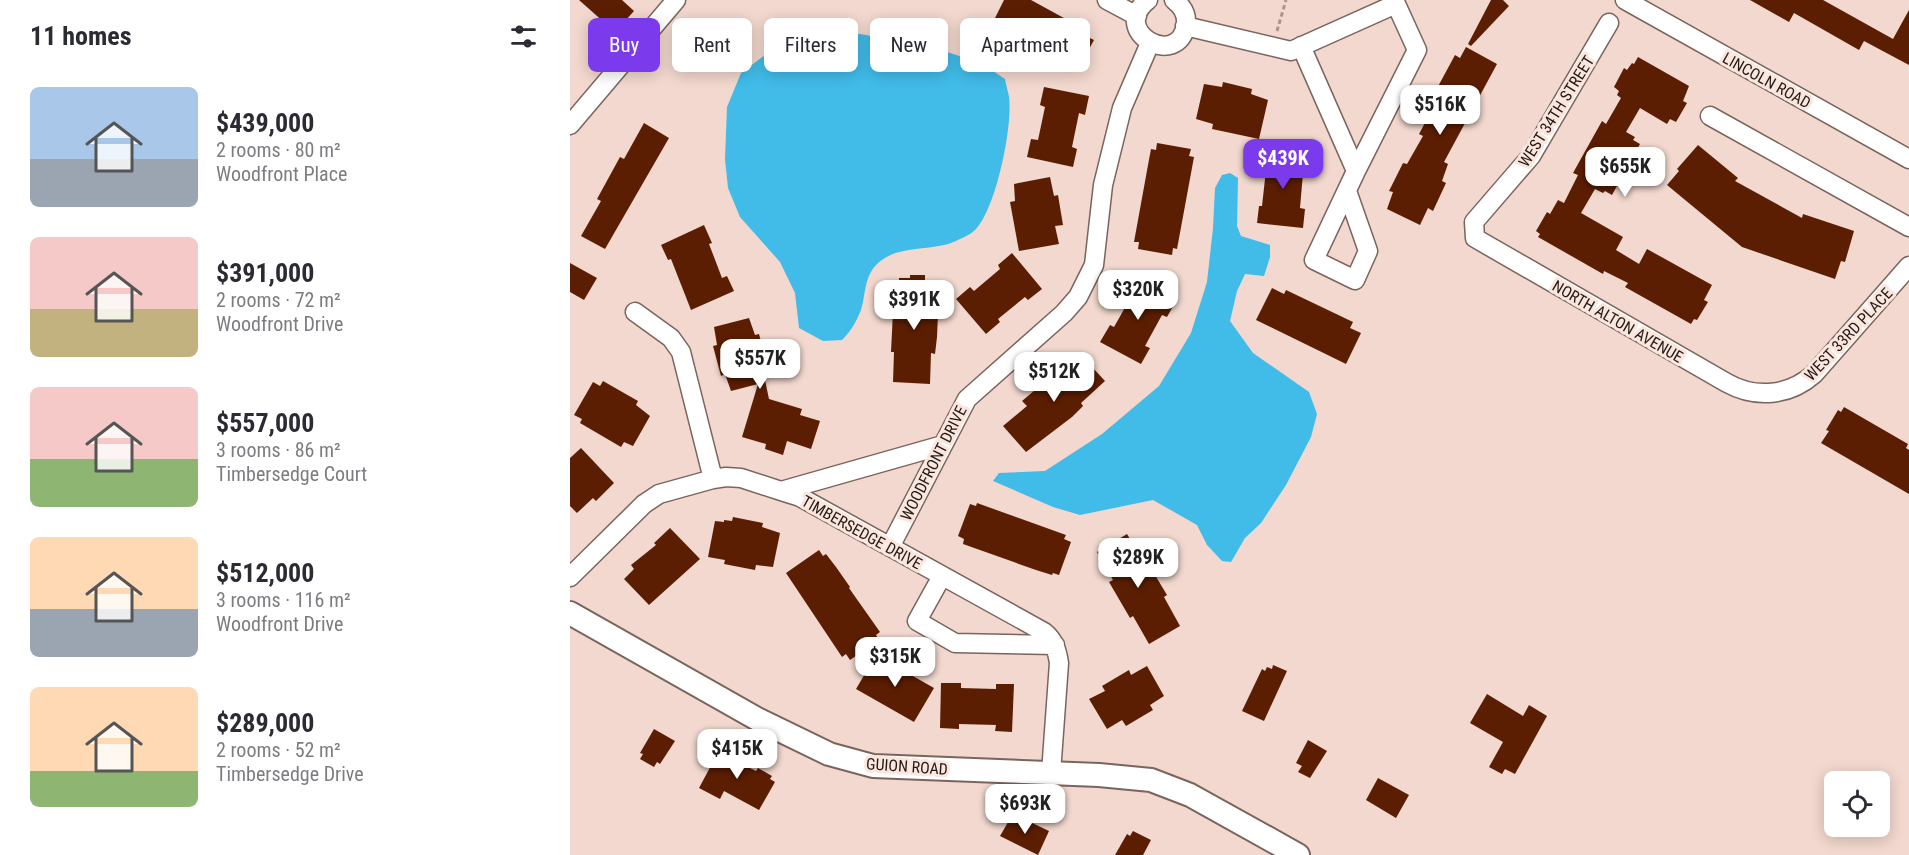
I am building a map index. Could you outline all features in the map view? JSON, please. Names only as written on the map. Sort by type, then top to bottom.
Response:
[{"type":"street","points":[[570,125],[676,0]]},
{"type":"street","points":[[1107,0],[1137,16]]},
{"type":"street","points":[[1149,0],[1141,7],[1137,16],[1139,32],[1150,43],[1156,45],[1169,45],[1180,38],[1185,26],[1184,11],[1174,0]]},
{"type":"street","name":"LINCOLN ROAD","points":[[1625,0],[1909,159]]},
{"type":"street","points":[[1185,26],[1291,51],[1396,4],[1417,50],[1356,171],[1314,260],[1355,280],[1368,251],[1347,191]]},
{"type":"street","name":"WEST 34TH STREET","points":[[1474,222],[1531,156],[1609,23]]},
{"type":"street","name":"WOODFRONT DRIVE","points":[[890,547],[963,404],[971,394],[1064,313],[1078,297],[1089,278],[1096,257],[1103,185],[1122,108],[1150,43]]},
{"type":"street","points":[[1301,46],[1356,171]]},
{"type":"street","points":[[1710,117],[1909,227]]},
{"type":"street","name":"NORTH ALTON AVENUE","points":[[1474,222],[1475,238],[1726,383],[1753,393],[1780,392]]},
{"type":"street","name":"WEST 33RD PLACE","points":[[1780,392],[1801,384],[1818,371],[1909,266]]},
{"type":"street","points":[[635,312],[671,338],[681,352],[713,479]]},
{"type":"street","name":"TIMBERSEDGE DRIVE","points":[[781,491],[943,445]]},
{"type":"street","name":"TIMBERSEDGE DRIVE","points":[[570,577],[650,499],[666,491],[713,479],[737,478],[800,497],[1044,632],[1055,645]]},
{"type":"street","name":"TIMBERSEDGE DRIVE","points":[[942,576],[917,621],[955,643],[1055,645]]},
{"type":"street","name":"GUION ROAD","points":[[570,613],[790,736],[829,754],[873,766],[1051,773],[1151,780],[1190,795],[1291,853]]},
{"type":"street","points":[[1051,773],[1059,663],[1055,645]]},
{"type":"path","points":[[1273,48],[1286,0]]},
{"type":"water","points":[[858,34],[870,36],[870,72],[948,72],[948,52],[960,56],[960,72],[994,72],[1005,79],[1010,110],[1006,146],[996,186],[983,218],[972,233],[956,241],[896,253],[878,263],[870,273],[861,310],[851,330],[842,340],[823,341],[799,328],[795,293],[780,262],[740,217],[728,188],[725,159],[727,107],[741,73],[752,72],[752,65],[764,56],[764,72],[858,72]]},
{"type":"water","points":[[1230,173],[1238,178],[1237,226],[1241,236],[1270,245],[1270,257],[1264,276],[1245,274],[1237,291],[1230,321],[1253,353],[1309,392],[1317,414],[1311,437],[1286,485],[1261,523],[1245,538],[1231,562],[1222,561],[1207,545],[1197,525],[1153,500],[1080,515],[1053,507],[993,481],[999,473],[1045,471],[1102,434],[1159,386],[1191,333],[1207,282],[1215,188],[1222,175]]},
{"type":"building","points":[[579,0],[622,0],[634,11],[628,18],[599,18]]},
{"type":"building","points":[[1004,0],[1031,0],[1064,18],[995,18]]},
{"type":"building","points":[[1491,0],[1503,0],[1509,6],[1471,46],[1468,44]]},
{"type":"building","points":[[1750,0],[1823,0],[1893,39],[1909,10],[1909,65],[1864,41],[1859,50],[1794,13],[1789,22]]},
{"type":"building","points":[[1466,47],[1497,64],[1444,162],[1448,164],[1442,181],[1446,183],[1433,211],[1428,208],[1420,225],[1387,209],[1393,192],[1389,191],[1403,163],[1407,164],[1423,136],[1419,134],[1426,121],[1421,118],[1455,55],[1460,58]]},
{"type":"building","points":[[1638,57],[1689,86],[1683,101],[1687,103],[1676,122],[1670,119],[1667,124],[1640,108],[1626,132],[1635,137],[1633,140],[1640,144],[1612,195],[1595,189],[1581,213],[1623,237],[1616,250],[1639,264],[1647,249],[1712,285],[1704,300],[1708,302],[1697,320],[1694,319],[1691,324],[1625,287],[1628,283],[1604,271],[1603,274],[1538,237],[1540,234],[1536,231],[1547,212],[1550,214],[1558,200],[1564,203],[1578,175],[1573,173],[1602,121],[1606,124],[1621,98],[1617,95],[1619,91],[1614,87],[1624,68],[1627,70]]},
{"type":"building","points":[[1223,82],[1252,89],[1251,94],[1268,100],[1259,139],[1212,129],[1213,124],[1196,119],[1204,84],[1222,87]]},
{"type":"building","points":[[1044,87],[1089,96],[1085,115],[1079,113],[1072,147],[1077,149],[1073,167],[1027,157],[1031,139],[1038,140],[1045,107],[1040,105]]},
{"type":"building","points":[[644,123],[669,138],[605,249],[581,236],[601,201],[597,199],[620,157],[624,159]]},
{"type":"building","points":[[1157,143],[1191,149],[1189,156],[1194,157],[1177,249],[1173,248],[1172,255],[1138,249],[1139,242],[1134,242],[1151,149],[1156,150]]},
{"type":"building","points":[[1698,145],[1738,178],[1735,181],[1802,218],[1803,214],[1854,231],[1845,262],[1841,261],[1835,279],[1742,247],[1667,185],[1679,171],[1677,169]]},
{"type":"building","points":[[1263,151],[1309,156],[1307,174],[1303,173],[1300,208],[1305,209],[1303,228],[1257,223],[1259,206],[1262,206],[1266,170],[1261,170]]},
{"type":"building","points":[[1050,177],[1054,196],[1058,195],[1063,225],[1055,226],[1059,244],[1019,251],[1010,202],[1015,201],[1014,184]]},
{"type":"building","points":[[704,225],[722,278],[727,276],[734,291],[691,310],[671,259],[668,260],[661,245]]},
{"type":"building","points":[[1012,253],[1042,289],[1028,300],[1025,297],[998,319],[1000,322],[986,334],[956,299],[970,287],[974,291],[1000,269],[998,265]]},
{"type":"building","points":[[570,263],[597,278],[584,300],[570,292]]},
{"type":"building","points":[[910,275],[925,275],[925,280],[935,280],[934,317],[938,314],[937,337],[935,354],[931,353],[930,384],[893,382],[894,352],[891,352],[893,311],[898,311],[899,278],[910,278]]},
{"type":"building","points":[[1135,278],[1176,301],[1167,317],[1162,315],[1145,346],[1150,348],[1141,364],[1100,342],[1110,325],[1114,327],[1131,297],[1126,294]]},
{"type":"building","points":[[1272,288],[1284,294],[1286,290],[1353,322],[1350,328],[1361,333],[1346,364],[1256,320]]},
{"type":"building","points":[[749,318],[755,335],[759,334],[767,364],[762,366],[769,399],[802,409],[800,415],[820,421],[811,449],[787,441],[783,455],[765,449],[766,444],[742,437],[758,384],[731,391],[725,374],[721,376],[713,346],[717,345],[714,327]]},
{"type":"building","points":[[1081,355],[1105,381],[1081,403],[1083,406],[1072,417],[1026,452],[1003,426],[1027,406],[1022,401],[1054,374],[1057,376]]},
{"type":"building","points":[[603,381],[638,401],[636,405],[650,416],[633,446],[624,442],[621,447],[580,423],[582,419],[574,415],[593,382],[600,386]]},
{"type":"building","points":[[1844,407],[1908,444],[1906,448],[1909,450],[1909,494],[1821,443],[1838,410],[1841,412]]},
{"type":"building","points":[[581,448],[614,483],[596,501],[593,498],[577,513],[570,506],[570,458]]},
{"type":"building","points":[[977,503],[1066,535],[1064,539],[1071,542],[1059,575],[1036,570],[963,544],[964,539],[958,536],[970,504],[976,506]]},
{"type":"building","points":[[733,517],[763,523],[762,527],[780,533],[773,567],[756,565],[755,570],[724,564],[725,560],[708,557],[715,521],[732,521]]},
{"type":"building","points":[[670,528],[700,559],[649,605],[624,579],[634,569],[631,565],[656,545],[654,543]]},
{"type":"building","points":[[1127,534],[1167,595],[1164,597],[1180,626],[1149,644],[1133,616],[1130,618],[1109,582],[1113,580],[1097,552]]},
{"type":"building","points":[[819,550],[823,556],[826,554],[836,567],[880,632],[876,635],[879,640],[850,660],[846,654],[842,657],[786,573]]},
{"type":"building","points":[[876,655],[934,688],[914,722],[856,689]]},
{"type":"building","points":[[1273,665],[1287,671],[1264,721],[1242,711],[1262,669],[1265,671],[1267,667],[1272,669]]},
{"type":"building","points":[[1147,666],[1164,696],[1150,705],[1153,710],[1126,726],[1122,720],[1107,729],[1089,699],[1105,691],[1102,686],[1129,670],[1131,675]]},
{"type":"building","points":[[941,683],[961,683],[961,688],[996,689],[996,684],[1014,684],[1012,732],[995,731],[996,725],[959,724],[959,729],[940,728]]},
{"type":"building","points":[[1487,694],[1523,716],[1529,705],[1547,716],[1515,774],[1505,769],[1502,774],[1489,767],[1503,742],[1470,723]]},
{"type":"building","points":[[654,729],[675,741],[660,764],[657,762],[654,767],[640,759],[643,754],[640,753]]},
{"type":"building","points":[[1308,740],[1327,751],[1310,778],[1298,772],[1302,766],[1296,763]]},
{"type":"building","points":[[721,747],[734,754],[732,759],[756,771],[758,768],[772,776],[770,779],[775,782],[759,810],[724,791],[720,799],[699,788]]},
{"type":"building","points":[[1378,778],[1409,795],[1396,818],[1366,800]]},
{"type":"building","points":[[1011,817],[1026,825],[1028,821],[1049,831],[1038,855],[1000,836]]},
{"type":"building","points":[[1133,831],[1151,840],[1143,855],[1115,855],[1127,834],[1130,836]]}]
